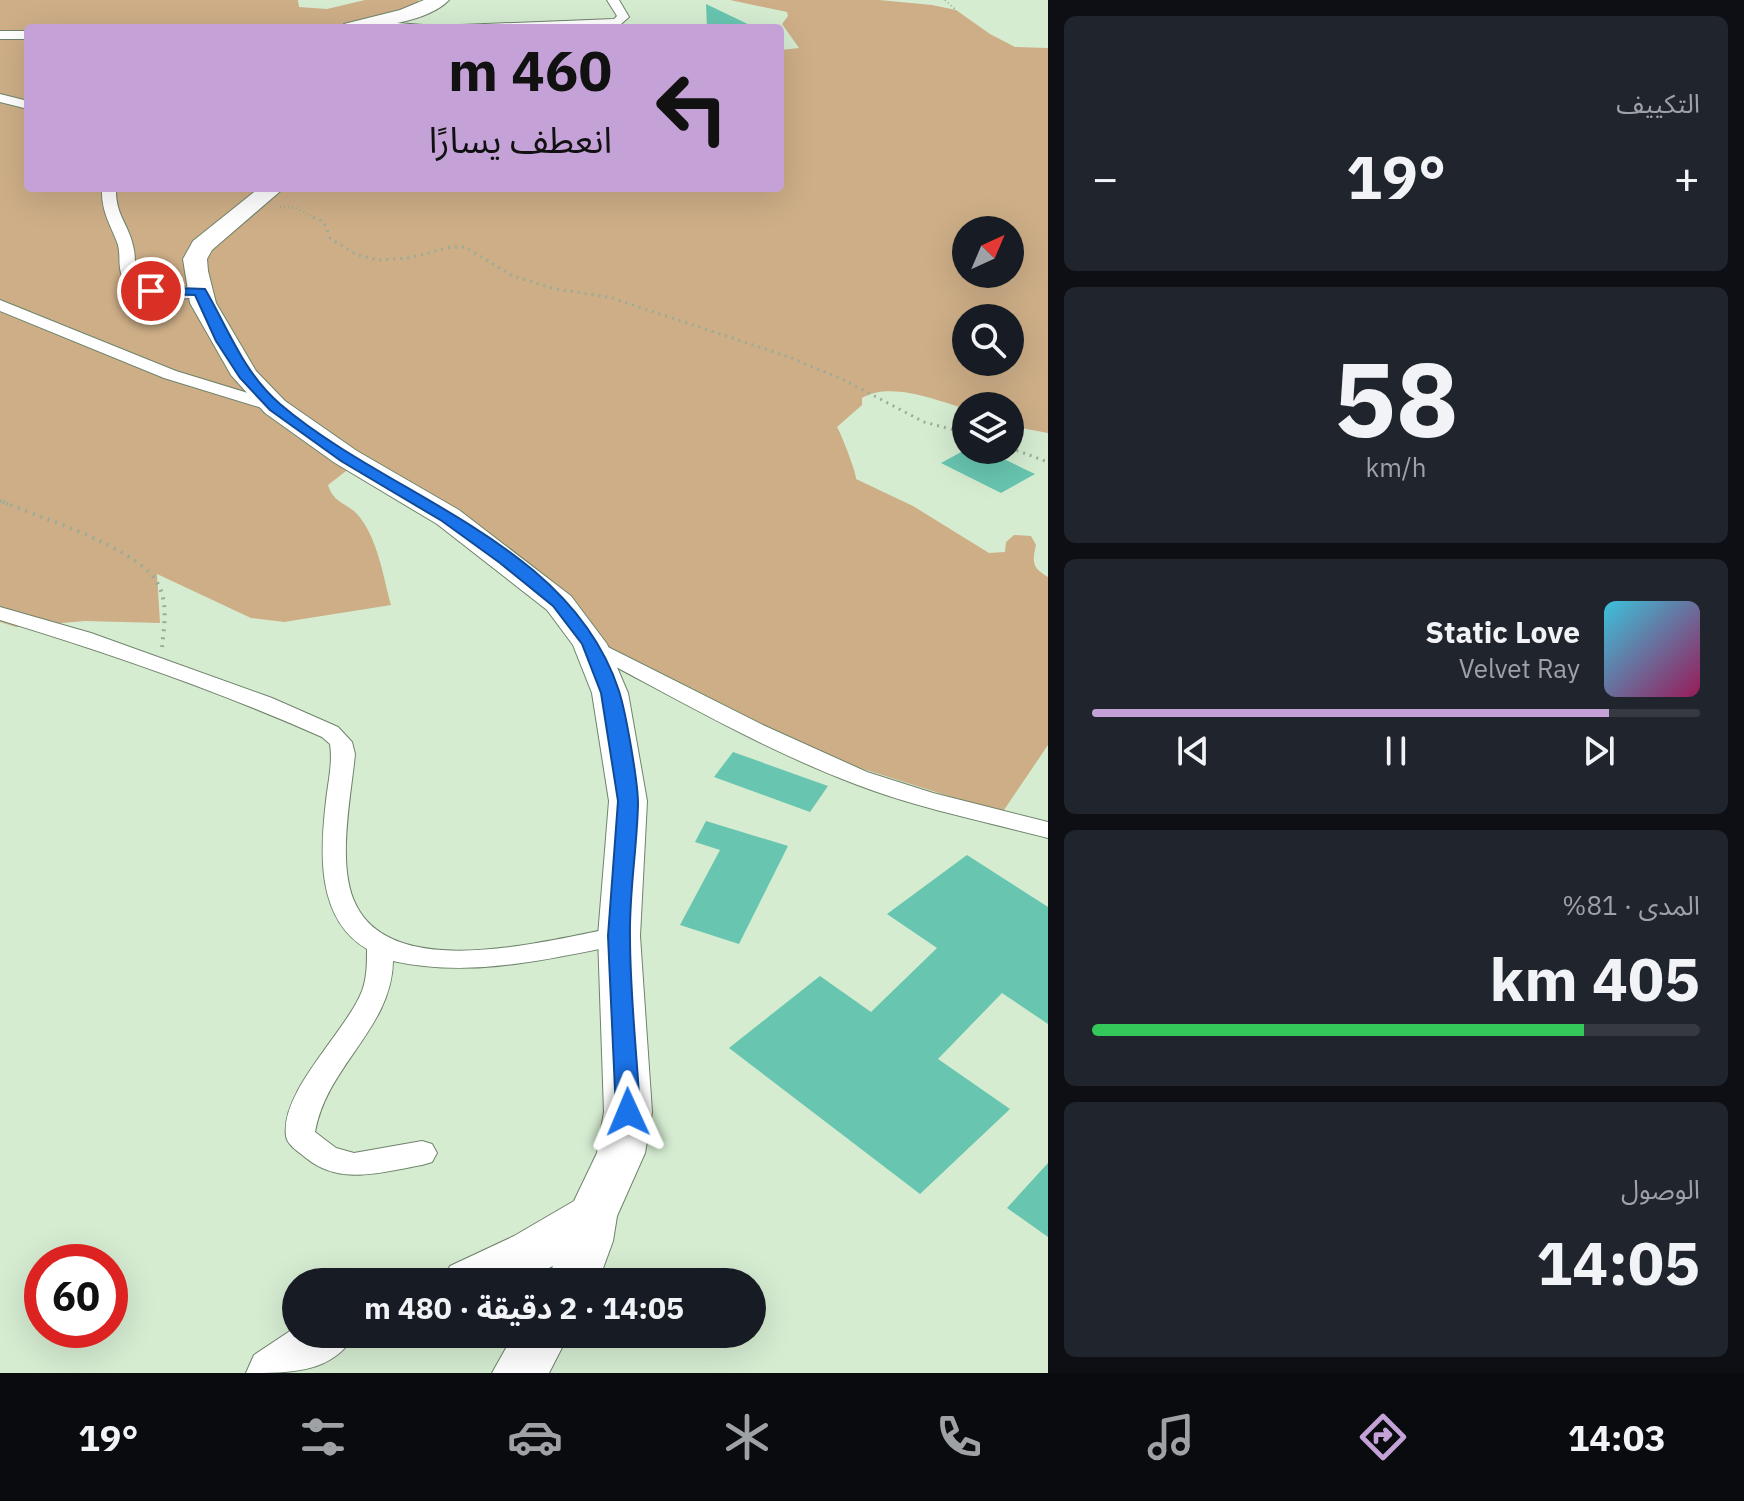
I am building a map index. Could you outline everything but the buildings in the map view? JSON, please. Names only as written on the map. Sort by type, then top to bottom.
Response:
[{"type":"main road","points":[[371,24],[440,0]]},
{"type":"main road","points":[[264,195],[202,246],[195,259],[200,292],[223,341],[245,375],[275,407],[346,457],[448,517],[559,603],[590,644],[610,693],[628,801],[619,936],[628,1112],[621,1153],[592,1216],[588,1241],[577,1268]]},
{"type":"main road","points":[[498,1268],[532,1252],[592,1216]]},
{"type":"main road","points":[[273,1373],[309,1348]]},
{"type":"main road","points":[[519,1373],[534,1348]]},
{"type":"street","points":[[558,24],[617,22],[623,17],[613,0]]},
{"type":"street","points":[[0,35],[24,35]]},
{"type":"street","points":[[0,98],[24,104]]},
{"type":"street","points":[[109,192],[108,215],[126,247],[128,275],[136,285],[151,291],[200,292]]},
{"type":"street","points":[[0,305],[201,386],[275,407]]},
{"type":"street","points":[[0,613],[160,665],[264,703],[330,732],[341,742],[343,754],[335,860],[339,890],[344,908],[361,931],[380,947],[445,962],[501,959],[619,936]]},
{"type":"street","points":[[590,644],[796,750],[862,778],[1048,830]]},
{"type":"street","points":[[380,947],[377,988],[361,1023],[323,1072],[302,1109],[300,1136],[327,1158],[354,1165],[422,1153]]},
{"type":"path","points":[[945,0],[956,10]]},
{"type":"path","points":[[264,195],[316,215],[324,222],[330,238],[357,255],[379,260],[409,258],[451,247],[465,247],[513,276],[555,289],[609,297],[789,357],[842,379],[924,422],[952,429]]},
{"type":"path","points":[[1024,453],[1048,462]]},
{"type":"path","points":[[0,501],[136,560],[155,579],[166,608],[160,665]]},
{"type":"shaded area","points":[[0,0],[298,0],[299,7],[327,9],[365,0],[419,0],[403,24],[24,24],[24,192],[784,192],[784,50],[799,48],[782,24],[788,16],[787,12],[730,0],[879,0],[932,5],[956,10],[1015,47],[1048,48],[1048,433],[1024,429],[1024,392],[952,392],[952,405],[900,392],[874,393],[862,398],[862,405],[837,427],[856,479],[913,506],[989,553],[1005,552],[1006,542],[1014,535],[1031,536],[1036,545],[1034,564],[1048,577],[1048,745],[1002,813],[800,749],[609,648],[355,464],[328,485],[337,499],[354,511],[365,525],[379,558],[391,605],[284,622],[251,618],[157,574],[160,623],[85,621],[16,627],[0,622]]},
{"type":"route","points":[[151,291],[200,292],[223,341],[245,375],[275,407],[346,457],[448,517],[506,559],[559,603],[590,644],[610,693],[628,801],[619,936],[628,1112]]}]
